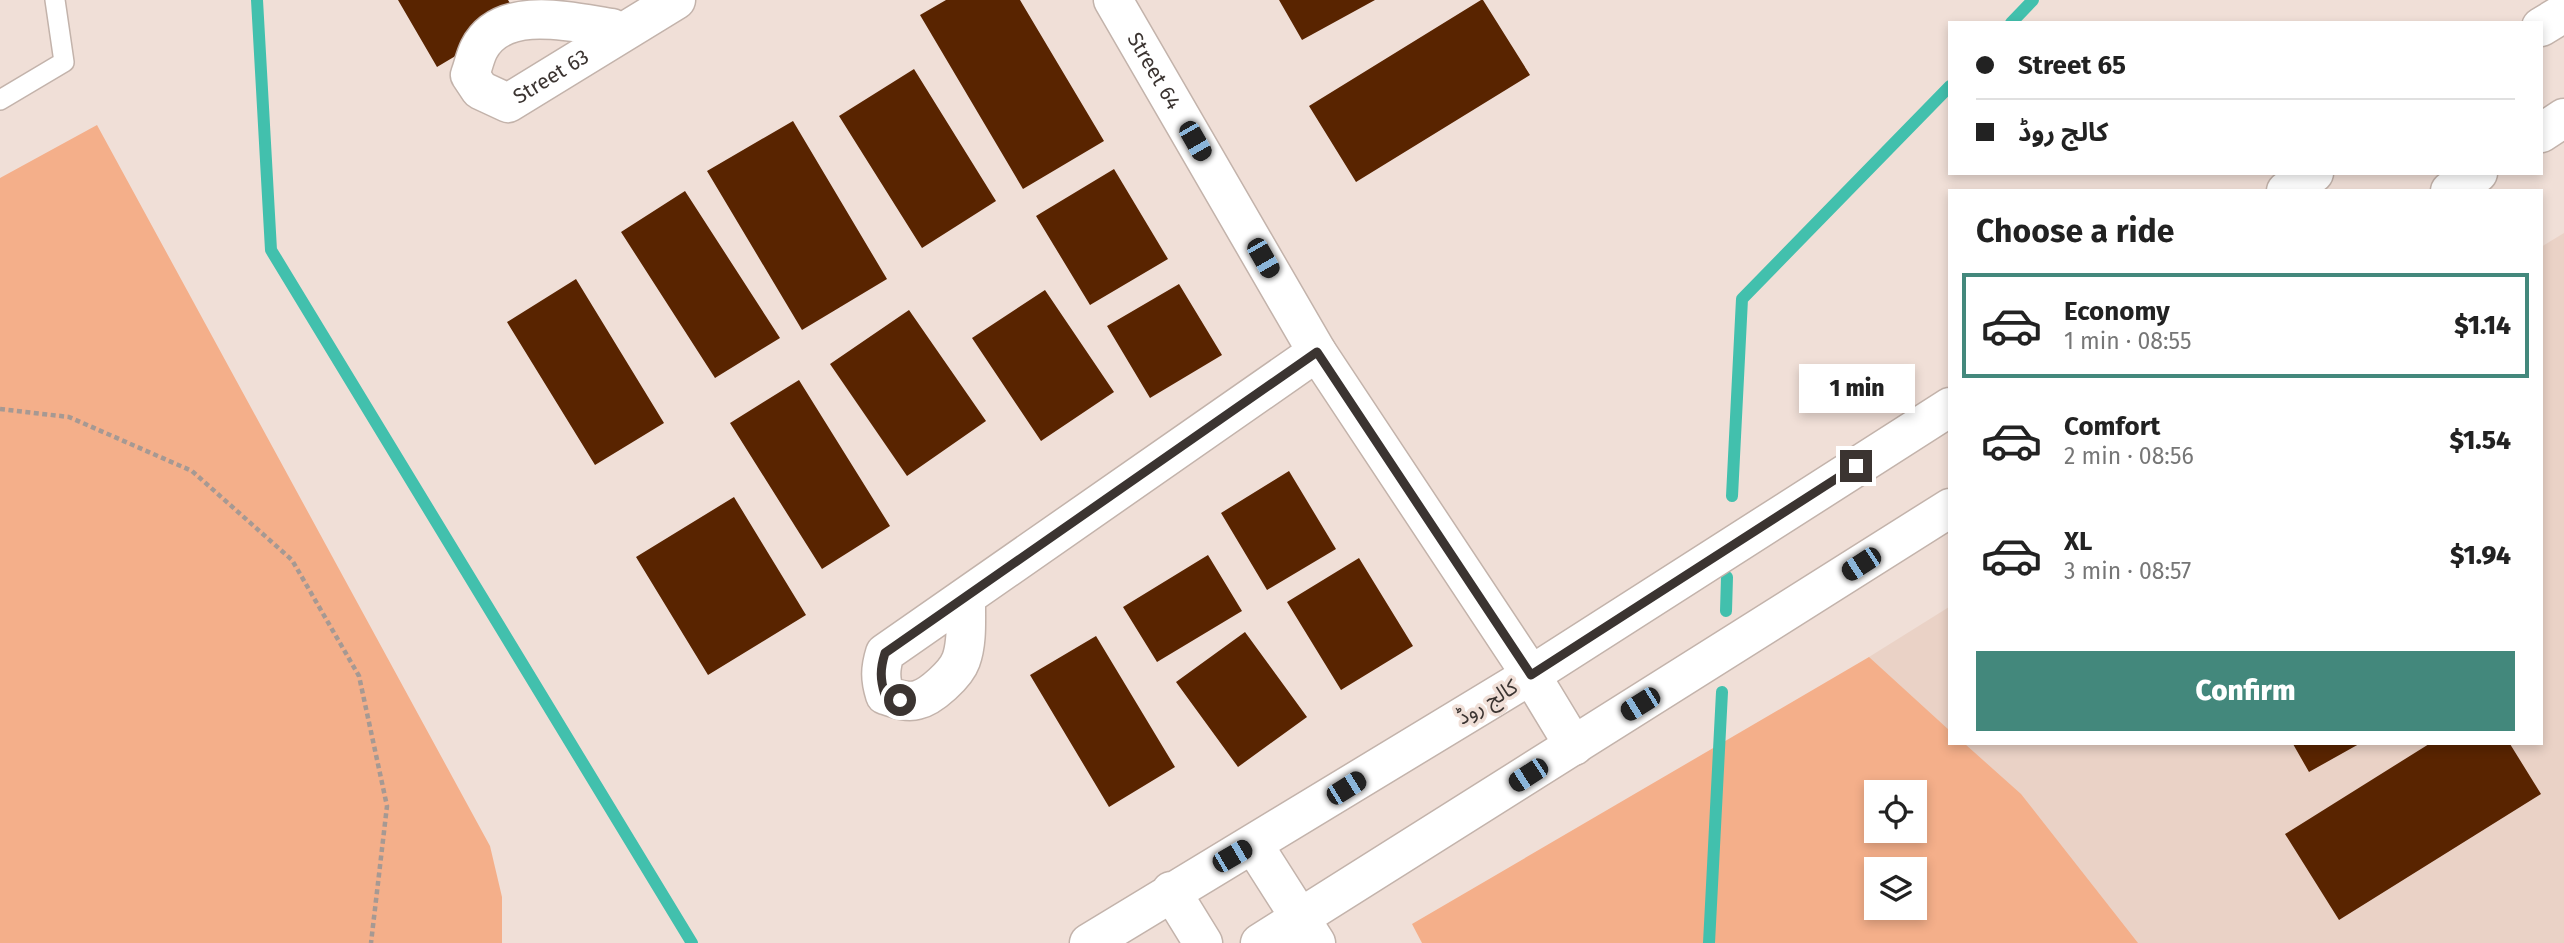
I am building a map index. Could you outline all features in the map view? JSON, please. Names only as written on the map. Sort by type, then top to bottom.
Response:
[{"type":"street","name":"Street 63","points":[[612,28],[551,19],[503,24],[480,47],[470,75],[480,90],[508,103],[676,0]]},
{"type":"street","name":"Street 64","points":[[1113,0],[1317,352],[1531,675],[1574,746]]},
{"type":"street","points":[[2543,26],[2564,13]]},
{"type":"street","points":[[2543,132],[2564,118]]},
{"type":"street","points":[[2289,189],[2311,175]]},
{"type":"street","points":[[2453,189],[2475,175]]},
{"type":"street","points":[[965,606],[961,662],[942,686],[918,700],[900,700],[885,695],[880,681],[880,667],[885,653],[1317,352]]},
{"type":"street","name":"کالج روڈ","points":[[1089,943],[1531,675],[1948,408]]},
{"type":"street","points":[[1260,943],[1308,931],[1574,746],[1948,509]]},
{"type":"street","points":[[1253,844],[1308,931]]},
{"type":"street","points":[[1171,891],[1203,943]]},
{"type":"lane","points":[[0,100],[64,62],[55,0]]},
{"type":"path","points":[[0,409],[69,416],[192,471],[292,560],[359,676],[387,806],[371,943]]},
{"type":"shaded area","points":[[97,125],[490,846],[502,897],[502,943],[0,943],[0,178]]},
{"type":"shaded area","points":[[2564,233],[2564,943],[1897,943],[1881,920],[1927,920],[1927,857],[1864,857],[1864,896],[1760,746],[1869,657],[1948,608],[1948,745],[2543,745],[2543,246]]},
{"type":"shaded area","points":[[1869,657],[1948,729],[1948,745],[1966,745],[2021,794],[2138,943],[1422,943],[1412,924]]},
{"type":"building","points":[[398,0],[508,0],[519,18],[437,67]]},
{"type":"building","points":[[946,0],[1020,0],[1104,141],[1023,189],[920,15]]},
{"type":"building","points":[[1279,0],[1375,0],[1302,40]]},
{"type":"building","points":[[1481,0],[1530,75],[1356,182],[1309,106]]},
{"type":"building","points":[[914,69],[996,201],[922,248],[839,116]]},
{"type":"building","points":[[793,121],[887,279],[802,330],[707,171]]},
{"type":"building","points":[[1114,169],[1168,259],[1090,305],[1036,216]]},
{"type":"building","points":[[685,191],[780,338],[715,378],[621,232]]},
{"type":"building","points":[[576,279],[664,423],[595,465],[507,322]]},
{"type":"building","points":[[1179,284],[1222,355],[1150,398],[1107,326]]},
{"type":"building","points":[[1045,290],[1114,392],[1041,441],[972,338]]},
{"type":"building","points":[[909,310],[986,421],[907,476],[830,364]]},
{"type":"building","points":[[799,380],[890,526],[822,569],[730,423]]},
{"type":"building","points":[[1289,471],[1336,549],[1267,590],[1221,513]]},
{"type":"building","points":[[734,497],[806,615],[708,675],[636,557]]},
{"type":"building","points":[[1208,555],[1242,611],[1157,662],[1123,607]]},
{"type":"building","points":[[1359,558],[1413,646],[1341,690],[1287,602]]},
{"type":"building","points":[[1245,632],[1307,717],[1238,767],[1176,682]]},
{"type":"building","points":[[1096,636],[1175,767],[1109,807],[1030,675]]},
{"type":"building","points":[[2294,745],[2357,745],[2309,772]]},
{"type":"building","points":[[2427,745],[2511,745],[2541,794],[2339,920],[2285,834]]},
{"type":"waterway","points":[[257,0],[271,250],[692,943]]},
{"type":"waterway","points":[[2013,21],[2033,0]]},
{"type":"waterway","points":[[1732,496],[1742,299],[1948,88]]},
{"type":"waterway","points":[[1726,611],[1727,577]]},
{"type":"waterway","points":[[1709,943],[1722,692]]},
{"type":"route","points":[[900,700],[885,695],[880,681],[880,667],[885,653],[1317,352],[1531,675],[1856,466]]}]
